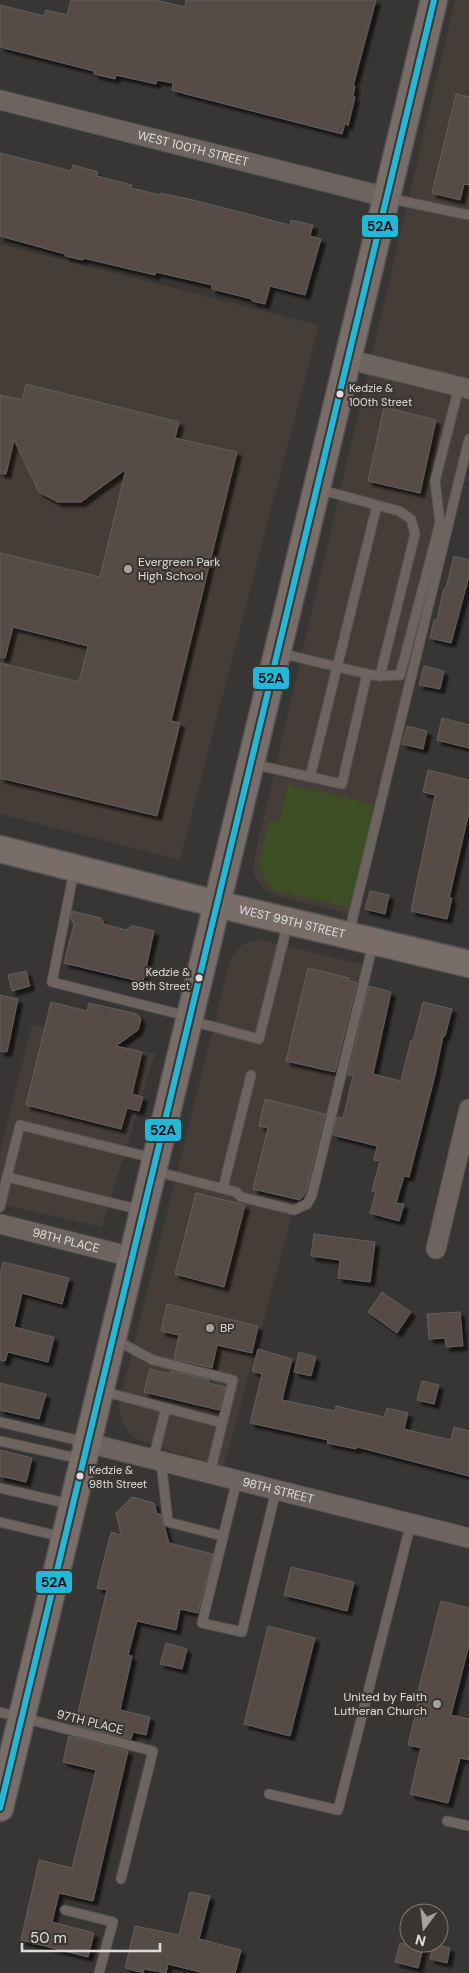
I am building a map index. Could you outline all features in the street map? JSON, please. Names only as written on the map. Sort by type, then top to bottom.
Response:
[{"type":"main road","points":[[1,1797],[11,1715],[73,1505],[434,0]]},
{"type":"main road","name":"WEST 99TH STREET","points":[[0,848],[217,904],[469,964]]},
{"type":"street","name":"WEST 100TH STREET","points":[[0,100],[386,197]]},
{"type":"street","points":[[347,359],[464,388]]},
{"type":"street","points":[[436,1249],[469,1109]]},
{"type":"street","name":"98TH PLACE","points":[[0,1224],[132,1256]]},
{"type":"street","name":"98TH STREET","points":[[86,1451],[157,1460],[469,1538]]},
{"type":"lane","points":[[386,197],[469,215]]},
{"type":"lane","points":[[277,653],[367,674],[380,676],[400,675],[440,523],[435,481],[464,388]]},
{"type":"lane","points":[[349,935],[469,439]]},
{"type":"lane","points":[[316,488],[400,511],[411,519],[415,534],[380,676]]},
{"type":"lane","points":[[310,777],[377,505]]},
{"type":"lane","points":[[250,764],[342,784],[367,674]]},
{"type":"lane","points":[[75,868],[52,982],[259,1039],[289,921]]},
{"type":"lane","points":[[0,1206],[20,1125],[154,1165],[236,1192],[241,1197],[294,1210],[308,1204],[312,1195],[374,942]]},
{"type":"lane","points":[[223,1188],[251,1075]]},
{"type":"lane","points":[[7,1177],[143,1210]]},
{"type":"lane","points":[[113,1338],[153,1360],[233,1380],[210,1473]]},
{"type":"lane","points":[[100,1390],[222,1422]]},
{"type":"lane","points":[[166,1408],[157,1460],[168,1522],[223,1536]]},
{"type":"lane","points":[[0,1422],[86,1451]]},
{"type":"lane","points":[[0,1441],[86,1451]]},
{"type":"lane","points":[[237,1480],[202,1623],[242,1632],[276,1490]]},
{"type":"lane","points":[[0,1488],[73,1505]]},
{"type":"lane","points":[[0,1522],[65,1537]]},
{"type":"lane","points":[[269,1794],[338,1810],[411,1523]]},
{"type":"lane","name":"97TH PLACE","points":[[11,1715],[152,1751],[121,1879]]},
{"type":"lane","points":[[448,1820],[469,1826]]},
{"type":"lane","points":[[65,1910],[113,1922],[99,1973]]},
{"type":"shaded area","points":[[455,0],[469,0],[469,439],[352,921],[342,912],[278,896],[265,890],[254,876],[254,859]]},
{"type":"shaded area","name":"Evergreen Park High School","points":[[0,244],[319,325],[180,860],[0,814]]},
{"type":"shaded area","points":[[258,939],[368,966],[312,1195],[294,1208],[224,1466],[173,1452],[132,1437],[123,1423],[118,1407],[231,957],[243,944]]},
{"type":"shaded area","points":[[32,1024],[155,1054],[102,1227],[0,1204],[0,1153]]},
{"type":"green space","points":[[288,784],[376,805],[351,908],[275,891],[268,885],[260,869],[259,860],[269,820],[279,822]]},
{"type":"building","points":[[71,0],[155,0],[185,7],[186,0],[376,0],[353,86],[355,86],[353,96],[355,97],[348,126],[345,123],[342,134],[172,90],[173,83],[157,80],[156,84],[116,75],[115,79],[94,74],[94,71],[0,47],[0,5],[44,16],[46,10],[67,15]]},
{"type":"building","points":[[456,94],[469,97],[469,185],[464,184],[460,200],[432,193]]},
{"type":"building","points":[[0,153],[71,171],[73,165],[98,172],[97,176],[132,185],[131,188],[193,200],[290,225],[291,220],[313,225],[310,236],[321,239],[305,295],[270,286],[265,304],[212,289],[212,285],[156,272],[155,275],[83,258],[83,260],[65,256],[65,254],[0,236]]},
{"type":"building","points":[[26,384],[179,422],[175,438],[237,452],[171,721],[180,723],[157,816],[0,778],[0,663],[79,682],[88,646],[13,627],[5,658],[0,657],[0,553],[100,577],[126,469],[81,502],[58,502],[39,492],[14,440],[6,474],[0,473],[0,395],[22,400]]},
{"type":"building","points":[[384,407],[436,420],[420,493],[368,481]]},
{"type":"building","points":[[454,556],[469,560],[469,576],[451,643],[430,638],[434,620],[437,620]]},
{"type":"building","points":[[424,666],[444,671],[440,689],[419,685]]},
{"type":"building","points":[[442,718],[469,725],[469,748],[437,740]]},
{"type":"building","points":[[407,726],[427,731],[423,749],[402,744]]},
{"type":"building","points":[[428,770],[469,780],[469,812],[449,898],[452,898],[447,919],[411,911],[435,795],[423,792]]},
{"type":"building","points":[[370,891],[389,895],[385,914],[365,909]]},
{"type":"building","points":[[72,911],[101,918],[104,924],[126,930],[135,926],[154,931],[143,982],[64,963],[74,924],[71,919]]},
{"type":"building","points":[[308,968],[349,978],[348,980],[357,983],[335,1072],[286,1061]]},
{"type":"building","points":[[26,971],[30,986],[12,991],[8,975]]},
{"type":"building","points":[[369,986],[391,992],[373,1074],[401,1081],[423,1002],[452,1009],[445,1036],[443,1036],[409,1177],[404,1176],[396,1203],[404,1204],[399,1221],[370,1213],[376,1192],[372,1191],[380,1161],[374,1160],[377,1146],[333,1135],[337,1117],[343,1118],[353,1076],[348,1075]]},
{"type":"building","points":[[0,995],[18,999],[7,1052],[0,1051]]},
{"type":"building","points":[[51,1002],[87,1011],[89,1003],[137,1014],[141,1019],[138,1030],[116,1046],[142,1052],[132,1094],[143,1097],[139,1111],[127,1108],[121,1129],[26,1105]]},
{"type":"building","points":[[265,1099],[325,1114],[306,1193],[300,1200],[253,1189],[268,1128],[259,1126]]},
{"type":"building","points":[[196,1193],[245,1205],[224,1287],[175,1274]]},
{"type":"building","points":[[314,1234],[375,1242],[370,1282],[338,1278],[340,1260],[311,1256]]},
{"type":"building","points":[[3,1262],[69,1278],[62,1304],[22,1293],[14,1327],[54,1337],[48,1362],[8,1352],[5,1361],[0,1360],[0,1274]]},
{"type":"building","points":[[382,1292],[411,1312],[397,1333],[368,1312]]},
{"type":"building","name":"BP","points":[[167,1304],[258,1326],[252,1353],[217,1345],[212,1368],[174,1359],[179,1335],[161,1331]]},
{"type":"building","points":[[460,1312],[463,1346],[446,1347],[445,1338],[429,1339],[427,1314]]},
{"type":"building","points":[[258,1349],[292,1359],[282,1400],[335,1411],[336,1406],[384,1417],[387,1408],[408,1413],[404,1429],[451,1440],[454,1427],[469,1431],[469,1476],[357,1447],[356,1449],[327,1443],[328,1440],[250,1423],[262,1374],[252,1371]]},
{"type":"building","points":[[299,1352],[316,1357],[311,1376],[294,1372]]},
{"type":"building","points":[[150,1369],[170,1374],[171,1371],[209,1380],[208,1383],[225,1387],[219,1410],[144,1392]]},
{"type":"building","points":[[422,1381],[439,1385],[434,1404],[417,1400]]},
{"type":"building","points":[[0,1383],[46,1394],[39,1419],[0,1410]]},
{"type":"building","points":[[0,1450],[32,1458],[26,1482],[0,1476]]},
{"type":"building","points":[[132,1497],[154,1503],[157,1514],[161,1514],[169,1543],[213,1554],[198,1613],[180,1609],[176,1630],[137,1621],[128,1655],[132,1656],[120,1710],[150,1717],[146,1735],[133,1732],[131,1739],[75,1725],[107,1590],[97,1588],[111,1532],[121,1535],[116,1513]]},
{"type":"building","points":[[291,1567],[354,1582],[347,1611],[284,1595]]},
{"type":"building","name":"United by Faith Lutheran Church","points":[[441,1601],[469,1608],[469,1645],[451,1715],[469,1719],[469,1760],[460,1758],[448,1803],[410,1794],[421,1748],[408,1745],[421,1691],[418,1691]]},
{"type":"building","points":[[268,1626],[315,1638],[290,1736],[244,1724]]},
{"type":"building","points":[[166,1643],[187,1649],[182,1669],[160,1664]]},
{"type":"building","points":[[69,1736],[128,1751],[93,1901],[59,1893],[52,1922],[94,1933],[88,1957],[21,1940],[39,1860],[72,1868],[96,1770],[63,1762]]},
{"type":"building","points":[[190,1892],[210,1896],[199,1939],[241,1950],[235,1973],[204,1973],[168,1964],[166,1973],[144,1969],[143,1973],[125,1968],[135,1926],[179,1935]]},
{"type":"building","points":[[399,1947],[399,1953],[422,1953],[418,1968],[395,1962]]},
{"type":"building","points":[[432,1953],[449,1953],[447,1963],[430,1959]]},
{"type":"transit line","name":"52A","points":[[0,1808],[434,0]]},
{"type":"place","name":"Kedzie & 100th Street","points":[[340,394]]},
{"type":"place","name":"Evergreen Park High School","points":[[128,569]]},
{"type":"place","name":"Kedzie & 99th Street","points":[[199,978]]},
{"type":"place","name":"BP","points":[[210,1328]]},
{"type":"place","name":"Kedzie & 98th Street","points":[[80,1476]]},
{"type":"place","name":"United by Faith Lutheran Church","points":[[437,1704]]}]
